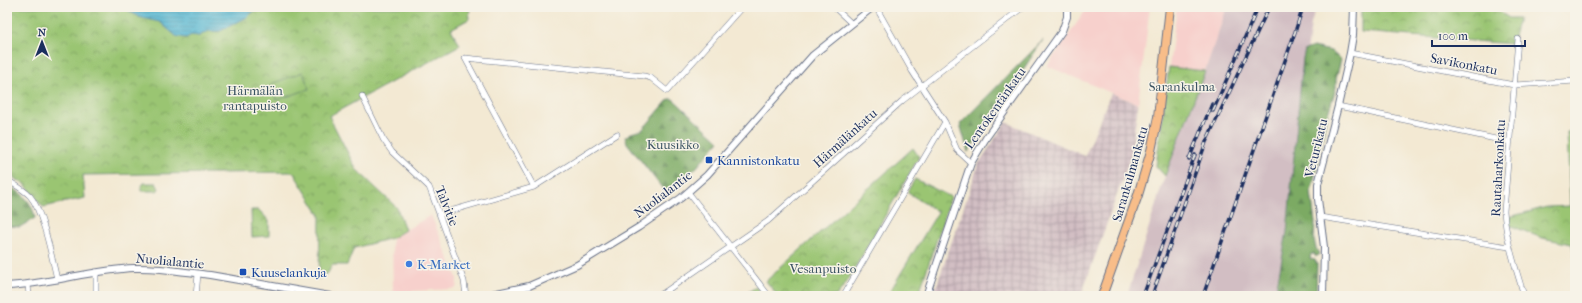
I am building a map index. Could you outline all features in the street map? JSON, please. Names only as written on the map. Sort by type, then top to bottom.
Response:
[{"type":"main road","name":"Sarankulmankatu","points":[[1102,296],[1138,195],[1151,152],[1158,117],[1170,7]]},
{"type":"street","points":[[534,187],[465,58],[644,76],[651,78],[667,91],[742,7]]},
{"type":"street","points":[[834,7],[851,23]]},
{"type":"street","name":"Nuolialantie","points":[[483,296],[529,286],[577,265],[639,227],[688,192],[707,175],[813,55],[851,23],[873,7]]},
{"type":"street","points":[[876,7],[945,122],[957,150],[971,163]]},
{"type":"street","name":"Härmälänkatu","points":[[659,296],[732,247],[782,210],[922,85],[1023,7]]},
{"type":"street","name":"Lentokentänkatu","points":[[926,296],[971,163],[986,138],[1062,31],[1067,17],[1067,7]]},
{"type":"street","name":"Veturikatu","points":[[1323,296],[1324,247],[1318,199],[1318,184],[1350,53],[1353,35],[1354,7]]},
{"type":"street","name":"Rautaharkonkatu","points":[[1518,39],[1504,211],[1506,231],[1524,296]]},
{"type":"street","name":"Savikonkatu","points":[[1350,53],[1514,85],[1575,81]]},
{"type":"street","name":"Talvitie","points":[[362,96],[383,139],[392,152],[428,187],[440,214],[464,281],[466,296]]},
{"type":"street","points":[[1338,106],[1510,142]]},
{"type":"street","points":[[843,296],[945,122]]},
{"type":"street","points":[[440,214],[534,187],[617,134]]},
{"type":"street","points":[[7,180],[24,191],[34,202],[50,249],[57,279]]},
{"type":"street","points":[[688,192],[769,296]]},
{"type":"street","points":[[1320,216],[1510,247]]},
{"type":"street","name":"Nuolialantie","points":[[7,286],[120,269],[160,268],[330,296]]},
{"type":"street","points":[[96,272],[96,296]]},
{"type":"street","points":[[196,296],[198,274]]},
{"type":"street","points":[[28,284],[29,296]]},
{"type":"shaded area","points":[[1088,7],[1150,7],[1138,104],[1047,66]]},
{"type":"shaded area","points":[[1177,7],[1227,7],[1205,71],[1169,67]]},
{"type":"shaded area","points":[[1227,7],[1316,7],[1311,24],[1304,72],[1289,229],[1276,296],[1127,296],[1165,176],[1205,71]]},
{"type":"shaded area","points":[[1111,93],[1138,104],[1131,155],[1081,296],[933,296],[979,163],[1006,122],[1085,156]]},
{"type":"shaded area","points":[[431,215],[457,278],[456,288],[393,292],[392,238]]},
{"type":"green space","name":"Härmälän rantapuisto","points":[[7,7],[123,7],[139,17],[160,22],[170,31],[199,36],[208,31],[220,31],[247,17],[258,7],[470,7],[469,19],[451,29],[460,45],[329,116],[356,169],[397,208],[405,230],[392,238],[354,248],[347,265],[332,265],[328,273],[319,279],[320,215],[293,172],[83,175],[85,198],[43,207],[24,183],[7,175]]},
{"type":"green space","points":[[1361,7],[1492,7],[1509,18],[1519,18],[1512,44],[1361,32]]},
{"type":"green space","points":[[1043,40],[968,152],[960,124]]},
{"type":"green space","points":[[1313,47],[1331,51],[1341,60],[1336,79],[1336,88],[1326,120],[1311,192],[1315,223],[1314,240],[1319,254],[1316,257],[1314,254],[1311,254],[1310,259],[1315,260],[1317,264],[1316,296],[1275,296],[1287,232],[1303,58],[1305,50]]},
{"type":"green space","name":"Sarankulma","points":[[1169,67],[1205,71],[1165,176],[1156,166]]},
{"type":"green space","points":[[303,72],[309,89],[277,100],[271,84]]},
{"type":"green space","name":"Kuusikko","points":[[669,99],[673,99],[719,141],[697,167],[666,193],[627,143],[625,137],[631,133],[642,130]]},
{"type":"green space","points":[[1575,131],[1575,259],[1572,244],[1542,238],[1509,225],[1509,217],[1547,207],[1570,206],[1567,132]]},
{"type":"green space","name":"Vesanpuisto","points":[[913,148],[919,157],[845,285],[836,296],[778,296],[766,281]]},
{"type":"green space","points":[[915,179],[951,197],[918,296],[887,296],[938,212],[907,192]]},
{"type":"green space","points":[[144,183],[156,183],[159,189],[157,191],[141,191],[141,187]]},
{"type":"green space","points":[[7,184],[26,198],[34,212],[35,218],[20,227],[7,226]]},
{"type":"green space","points":[[251,210],[259,210],[269,221],[269,236],[252,237]]},
{"type":"green space","points":[[756,287],[764,296],[742,296]]},
{"type":"water","points":[[123,7],[258,7],[247,17],[220,31],[208,31],[199,36],[191,35],[186,38],[176,36],[160,22],[139,17]]},
{"type":"railway","points":[[1213,111],[1258,7]]},
{"type":"railway","points":[[1152,296],[1206,142],[1269,7]]},
{"type":"railway","points":[[1203,296],[1303,7]]},
{"type":"railway","points":[[1189,159],[1212,104]]},
{"type":"railway","points":[[1143,296],[1195,155]]},
{"type":"place","name":"Kannistonkatu","points":[[709,160]]},
{"type":"place","name":"K-Market","points":[[409,264]]},
{"type":"place","name":"Kuuselankuja","points":[[243,272]]}]
